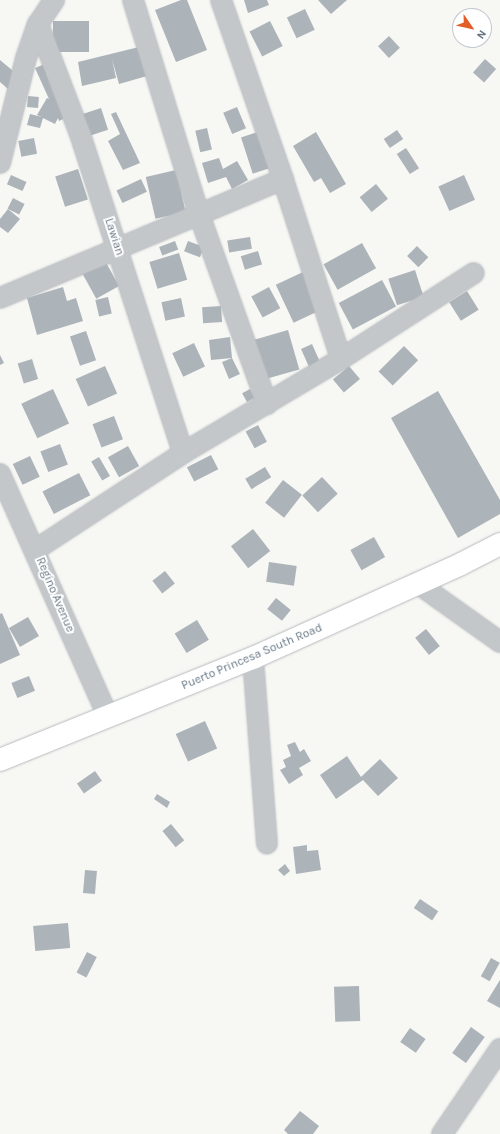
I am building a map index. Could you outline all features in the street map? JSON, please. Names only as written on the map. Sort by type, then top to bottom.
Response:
[{"type":"main road","name":"Puerto Princesa South Road","points":[[0,760],[253,658],[500,544]]},
{"type":"street","points":[[0,163],[26,58],[38,24],[54,0]]},
{"type":"street","points":[[133,0],[199,214],[267,404]]},
{"type":"street","points":[[220,0],[283,179],[341,359]]},
{"type":"street","name":"Lawian","points":[[38,24],[80,134],[183,453]]},
{"type":"street","points":[[0,298],[117,247],[283,179]]},
{"type":"street","points":[[35,550],[183,453],[341,359],[474,273]]},
{"type":"street","name":"Regino Avenue","points":[[1,479],[35,550],[108,717]]},
{"type":"street","points":[[417,583],[500,642]]},
{"type":"street","points":[[253,658],[267,843]]},
{"type":"street","points":[[442,1134],[500,1050]]},
{"type":"building","points":[[181,0],[187,0],[207,50],[176,62],[155,10]]},
{"type":"building","points":[[244,0],[267,0],[269,5],[248,13]]},
{"type":"building","points":[[318,0],[347,0],[331,14]]},
{"type":"building","points":[[305,9],[315,30],[297,38],[287,17]]},
{"type":"building","points":[[53,21],[89,21],[89,52],[53,52]]},
{"type":"building","points":[[270,21],[283,46],[262,56],[250,31]]},
{"type":"building","points":[[389,36],[400,48],[389,58],[378,46]]},
{"type":"building","points":[[139,47],[147,76],[119,84],[112,59],[116,78],[82,86],[78,62]]},
{"type":"building","points":[[485,59],[496,69],[484,82],[473,72]]},
{"type":"building","points":[[0,60],[19,76],[8,89],[0,82]]},
{"type":"building","points":[[47,63],[71,115],[59,121],[58,118],[55,124],[43,118],[40,128],[27,125],[30,114],[42,117],[37,115],[47,98],[49,99],[35,68]]},
{"type":"building","points":[[28,96],[39,97],[38,108],[27,107]]},
{"type":"building","points":[[237,107],[246,128],[232,134],[223,113]]},
{"type":"building","points":[[101,108],[108,130],[89,136],[82,114]]},
{"type":"building","points":[[116,112],[140,163],[123,170],[108,141],[120,134],[111,114]]},
{"type":"building","points":[[207,128],[212,149],[200,152],[195,131]]},
{"type":"building","points":[[397,130],[403,139],[390,148],[384,139]]},
{"type":"building","points":[[261,131],[273,167],[253,174],[241,137]]},
{"type":"building","points":[[316,132],[346,184],[330,193],[321,178],[314,182],[293,146]]},
{"type":"building","points":[[34,138],[37,154],[21,157],[18,141]]},
{"type":"building","points":[[406,148],[419,168],[410,174],[397,154]]},
{"type":"building","points":[[219,158],[223,169],[237,161],[248,180],[232,189],[226,177],[208,183],[202,163]]},
{"type":"building","points":[[78,169],[88,199],[65,207],[55,176]]},
{"type":"building","points":[[176,170],[186,212],[155,219],[146,177]]},
{"type":"building","points":[[11,175],[27,182],[22,191],[7,184]]},
{"type":"building","points":[[464,175],[475,200],[449,211],[438,186]]},
{"type":"building","points":[[141,179],[147,192],[122,203],[117,190]]},
{"type":"building","points":[[376,184],[388,199],[372,212],[360,197]]},
{"type":"building","points":[[13,198],[25,204],[19,215],[8,209]]},
{"type":"building","points":[[8,209],[20,219],[8,233],[0,227],[0,219]]},
{"type":"building","points":[[250,237],[252,249],[229,252],[227,241]]},
{"type":"building","points":[[175,241],[178,249],[162,255],[159,247]]},
{"type":"building","points":[[188,241],[204,247],[200,257],[184,251]]},
{"type":"building","points":[[362,243],[376,268],[338,290],[324,264]]},
{"type":"building","points":[[417,246],[428,257],[418,267],[407,256]]},
{"type":"building","points":[[258,251],[262,264],[245,270],[241,256]]},
{"type":"building","points":[[179,253],[187,280],[158,289],[149,262]]},
{"type":"building","points":[[104,259],[119,286],[96,299],[81,272]]},
{"type":"building","points":[[415,270],[424,297],[397,305],[388,279]]},
{"type":"building","points":[[303,272],[321,310],[294,323],[276,285]]},
{"type":"building","points":[[382,280],[396,306],[353,329],[339,303]]},
{"type":"building","points":[[63,287],[67,301],[76,298],[83,321],[37,335],[27,298]]},
{"type":"building","points":[[269,287],[280,308],[263,318],[251,296]]},
{"type":"building","points":[[467,291],[479,310],[461,321],[449,302]]},
{"type":"building","points":[[108,297],[112,314],[99,316],[95,300]]},
{"type":"building","points":[[181,298],[185,317],[165,321],[161,302]]},
{"type":"building","points":[[221,306],[222,322],[203,323],[202,307]]},
{"type":"building","points":[[288,330],[299,369],[266,379],[254,340]]},
{"type":"building","points":[[86,331],[96,360],[80,366],[70,337]]},
{"type":"building","points":[[230,337],[232,358],[211,360],[209,340]]},
{"type":"building","points":[[194,343],[205,367],[183,377],[172,353]]},
{"type":"building","points":[[312,344],[320,362],[309,367],[301,349]]},
{"type":"building","points":[[404,346],[418,360],[393,386],[379,371]]},
{"type":"building","points":[[0,355],[4,363],[0,365]]},
{"type":"building","points":[[232,358],[240,374],[229,379],[222,362]]},
{"type":"building","points":[[32,359],[38,379],[24,383],[18,363]]},
{"type":"building","points":[[105,366],[117,393],[88,406],[76,379]]},
{"type":"building","points":[[349,366],[360,379],[344,393],[333,379]]},
{"type":"building","points":[[53,389],[69,423],[37,438],[21,404]]},
{"type":"building","points":[[250,389],[255,398],[247,402],[242,393]]},
{"type":"building","points":[[438,391],[500,500],[500,514],[458,538],[391,418]]},
{"type":"building","points":[[114,416],[123,439],[101,448],[93,424]]},
{"type":"building","points":[[258,425],[267,442],[255,448],[246,432]]},
{"type":"building","points":[[60,444],[68,465],[48,472],[40,452]]},
{"type":"building","points":[[128,446],[139,466],[119,477],[108,457]]},
{"type":"building","points":[[211,455],[218,469],[194,482],[187,467]]},
{"type":"building","points":[[30,456],[40,477],[23,485],[13,464]]},
{"type":"building","points":[[99,457],[110,476],[102,481],[91,462]]},
{"type":"building","points":[[265,467],[271,477],[251,489],[245,479]]},
{"type":"building","points":[[79,473],[90,495],[54,514],[42,492]]},
{"type":"building","points":[[322,477],[338,494],[318,512],[302,495]]},
{"type":"building","points":[[283,480],[302,495],[284,518],[265,503]]},
{"type":"building","points":[[253,529],[270,551],[248,568],[231,546]]},
{"type":"building","points":[[374,537],[385,557],[362,570],[350,550]]},
{"type":"building","points":[[269,562],[297,566],[294,586],[266,582]]},
{"type":"building","points":[[165,571],[175,584],[162,593],[152,581]]},
{"type":"building","points":[[276,598],[291,610],[282,621],[267,609]]},
{"type":"building","points":[[2,613],[20,655],[0,664],[0,614]]},
{"type":"building","points":[[28,617],[39,636],[20,647],[9,628]]},
{"type":"building","points":[[197,620],[209,640],[187,653],[175,633]]},
{"type":"building","points":[[426,629],[440,646],[429,655],[415,638]]},
{"type":"building","points":[[29,676],[35,691],[17,698],[11,683]]},
{"type":"building","points":[[205,721],[217,748],[188,761],[176,734]]},
{"type":"building","points":[[295,742],[300,752],[304,749],[311,761],[299,768],[303,775],[289,784],[280,770],[286,767],[283,760],[291,756],[287,745]]},
{"type":"building","points":[[347,756],[361,777],[380,759],[398,778],[378,796],[363,780],[336,799],[320,775]]},
{"type":"building","points":[[95,771],[102,781],[84,793],[77,784]]},
{"type":"building","points":[[157,794],[170,802],[167,808],[154,799]]},
{"type":"building","points":[[171,824],[184,840],[176,847],[162,831]]},
{"type":"building","points":[[307,845],[307,851],[318,850],[321,870],[296,874],[293,847]]},
{"type":"building","points":[[285,864],[290,871],[284,876],[278,870]]},
{"type":"building","points":[[85,870],[97,871],[95,894],[83,893]]},
{"type":"building","points":[[420,899],[438,911],[432,920],[414,908]]},
{"type":"building","points":[[68,923],[70,948],[35,951],[33,926]]},
{"type":"building","points":[[87,952],[97,957],[86,977],[77,972]]},
{"type":"building","points":[[491,958],[500,963],[490,981],[481,976]]},
{"type":"building","points":[[500,980],[500,1008],[487,1001]]},
{"type":"building","points":[[359,986],[360,1021],[335,1022],[334,987]]},
{"type":"building","points":[[471,1027],[485,1037],[466,1063],[452,1053]]},
{"type":"building","points":[[410,1028],[426,1039],[416,1053],[400,1042]]},
{"type":"building","points":[[300,1111],[319,1126],[313,1134],[288,1134],[284,1130]]}]
